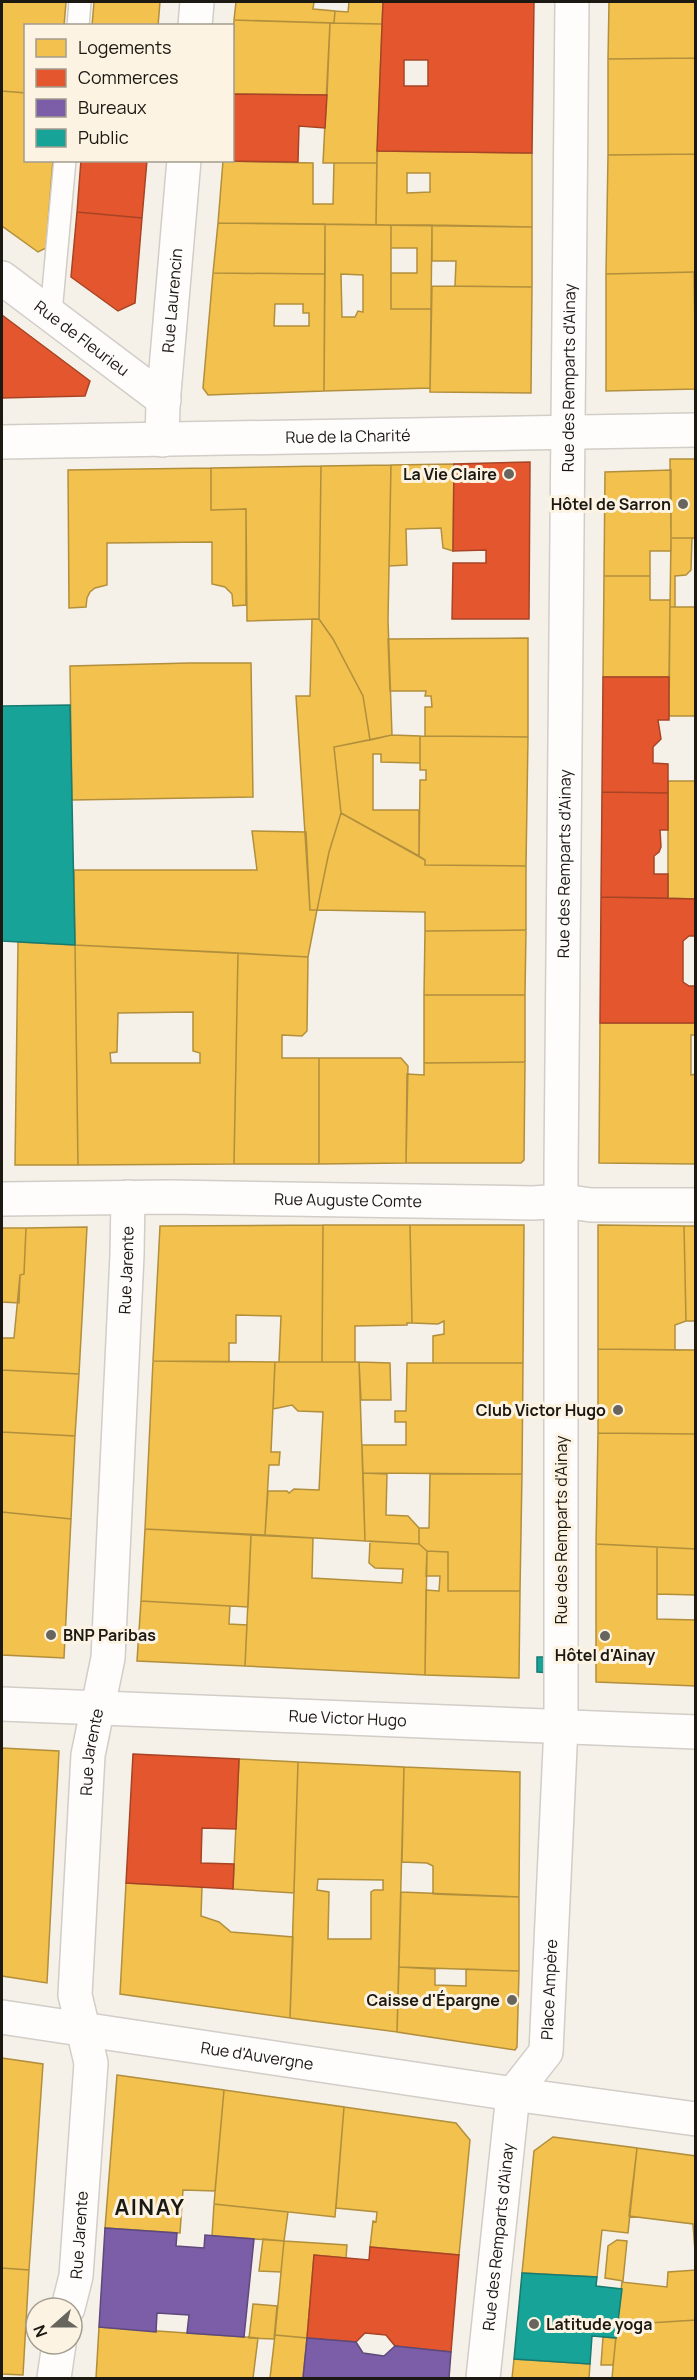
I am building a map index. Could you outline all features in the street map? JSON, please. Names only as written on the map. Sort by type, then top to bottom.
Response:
[{"type":"street","points":[[195,24],[197,2]]},
{"type":"street","name":"Rue des Remparts d'Ainay","points":[[561,1726],[563,1202],[561,1144],[572,2]]},
{"type":"street","name":"Rue Laurencin","points":[[162,440],[184,162]]},
{"type":"street","name":"Rue de Fleurieu","points":[[2,278],[164,400]]},
{"type":"street","name":"Rue de la Charité","points":[[2,442],[569,434],[696,430]]},
{"type":"street","name":"Rue Auguste Comte","points":[[2,1199],[128,1197],[696,1205]]},
{"type":"street","name":"Rue Jarente","points":[[71,2296],[76,2276],[91,2063],[75,1995],[88,1755],[108,1658],[128,1197]]},
{"type":"street","name":"Rue Victor Hugo","points":[[2,1704],[696,1732]]},
{"type":"street","name":"Place Ampère","points":[[513,2094],[546,2052],[561,1726]]},
{"type":"street","name":"Rue d'Auvergne","points":[[2,2017],[513,2094]]},
{"type":"street","points":[[513,2094],[696,2119]]},
{"type":"street","name":"Rue des Remparts d'Ainay","points":[[483,2379],[513,2094]]},
{"type":"street","points":[[54,2379],[56,2356]]},
{"type":"lane","points":[[78,24],[80,2]]},
{"type":"lane","points":[[51,314],[65,162]]},
{"type":"building: Logements","points":[[2,2],[66,2],[64,24],[24,24],[24,93],[2,91]]},
{"type":"building: Logements","points":[[94,2],[160,2],[158,24],[92,24]]},
{"type":"building: Logements","points":[[236,2],[314,2],[313,9],[335,11],[334,23],[234,20]]},
{"type":"building: Logements","points":[[349,2],[383,2],[382,24],[334,23],[335,11],[348,12]]},
{"type":"building: Logements","points":[[609,2],[696,2],[696,58],[608,59]]},
{"type":"building: Logements","points":[[234,20],[330,23],[327,95],[234,94]]},
{"type":"building: Logements","points":[[330,23],[382,24],[377,163],[323,163]]},
{"type":"building: Logements","points":[[696,58],[696,154],[608,155],[608,59]]},
{"type":"building: Logements","points":[[2,91],[24,93],[24,162],[53,162],[46,248],[38,252],[2,226]]},
{"type":"building: Logements","points":[[377,151],[532,153],[532,227],[376,225]],"holes":[[[407,173],[430,173],[430,192],[407,193]]]},
{"type":"building: Logements","points":[[696,154],[696,272],[606,274],[608,155]]},
{"type":"building: Logements","points":[[223,162],[313,163],[313,204],[333,204],[334,163],[377,163],[376,225],[218,223]]},
{"type":"building: Logements","points":[[218,223],[325,224],[325,274],[213,273]]},
{"type":"building: Logements","points":[[325,224],[391,225],[391,309],[431,309],[430,388],[324,391]],"holes":[[[341,274],[363,275],[363,312],[358,311],[355,317],[342,317]]]},
{"type":"building: Logements","points":[[391,225],[432,225],[431,309],[391,309],[391,273],[417,273],[417,248],[391,248]]},
{"type":"building: Logements","points":[[432,225],[532,227],[532,287],[455,286],[456,261],[432,261]]},
{"type":"building: Logements","points":[[694,272],[696,389],[606,391],[606,274]]},
{"type":"building: Logements","points":[[213,273],[325,274],[324,391],[208,395],[203,388]],"holes":[[[275,304],[303,304],[303,313],[309,313],[309,326],[274,326]]]},
{"type":"building: Logements","points":[[432,286],[532,287],[531,393],[430,392]]},
{"type":"building: Logements","name":"Hôtel de Sarron","points":[[670,459],[696,459],[696,538],[671,538]]},
{"type":"building: Logements","points":[[454,464],[453,551],[443,548],[441,528],[406,529],[407,565],[389,566],[391,465]]},
{"type":"building: Logements","points":[[391,465],[388,620],[392,735],[370,740],[363,696],[333,639],[319,619],[321,466]]},
{"type":"building: Logements","points":[[321,466],[319,619],[247,621],[246,509],[211,510],[211,468]]},
{"type":"building: Logements","points":[[211,468],[211,510],[246,509],[246,605],[233,606],[232,594],[225,587],[212,584],[212,542],[107,543],[107,585],[90,592],[86,607],[69,608],[68,470]]},
{"type":"building: Logements","points":[[671,470],[671,551],[650,551],[650,576],[604,576],[605,472]]},
{"type":"building: Logements","points":[[671,538],[692,538],[691,570],[686,575],[675,576],[675,607],[670,607]]},
{"type":"building: Logements","points":[[604,576],[650,576],[650,600],[670,600],[669,677],[603,677]]},
{"type":"building: Logements","points":[[670,607],[696,607],[696,716],[669,716]]},
{"type":"building: Logements","points":[[312,619],[319,619],[333,639],[363,696],[370,740],[334,747],[341,813],[329,852],[317,910],[310,910],[296,696],[310,696]]},
{"type":"building: Logements","points":[[528,638],[528,737],[425,736],[425,707],[432,707],[431,696],[425,696],[426,691],[390,691],[388,639]]},
{"type":"building: Logements","points":[[251,663],[253,797],[72,800],[70,666]]},
{"type":"building: Logements","points":[[392,735],[420,736],[420,763],[381,762],[381,754],[373,754],[373,810],[419,810],[419,856],[341,813],[334,747]]},
{"type":"building: Logements","points":[[420,736],[528,737],[526,866],[425,865],[425,860],[419,856],[420,780],[426,780],[426,770],[420,770]]},
{"type":"building: Logements","points":[[668,781],[696,781],[696,899],[668,898]]},
{"type":"building: Logements","points":[[341,813],[425,860],[425,865],[526,866],[526,930],[425,931],[425,912],[317,910],[329,852]]},
{"type":"building: Logements","points":[[252,831],[306,832],[310,910],[317,910],[308,957],[75,945],[74,870],[257,870]]},
{"type":"building: Logements","points":[[526,930],[525,995],[424,995],[425,931]]},
{"type":"building: Logements","points":[[18,942],[75,945],[78,1165],[15,1165]]},
{"type":"building: Logements","points":[[75,945],[238,953],[234,1164],[78,1165]],"holes":[[[193,1012],[193,1051],[200,1053],[200,1063],[111,1063],[110,1053],[117,1052],[118,1013]]]},
{"type":"building: Logements","points":[[238,953],[308,957],[307,1031],[302,1036],[282,1035],[282,1058],[319,1058],[319,1164],[234,1164]]},
{"type":"building: Logements","points":[[424,995],[525,995],[525,1062],[424,1063]]},
{"type":"building: Logements","points":[[600,1023],[696,1023],[696,1035],[691,1035],[691,1075],[696,1074],[696,1164],[599,1163]]},
{"type":"building: Logements","points":[[319,1058],[401,1058],[408,1066],[406,1163],[319,1164]]},
{"type":"building: Logements","points":[[525,1062],[524,1160],[521,1163],[406,1163],[407,1074],[424,1075],[424,1063]]},
{"type":"building: Logements","points":[[323,1225],[322,1362],[279,1362],[281,1316],[236,1315],[236,1343],[229,1343],[229,1362],[153,1361],[160,1226]]},
{"type":"building: Logements","points":[[323,1225],[410,1225],[412,1323],[355,1326],[355,1362],[322,1362]]},
{"type":"building: Logements","points":[[410,1225],[524,1225],[523,1363],[433,1363],[433,1336],[444,1334],[444,1321],[438,1324],[412,1323]]},
{"type":"building: Logements","points":[[598,1225],[684,1226],[686,1321],[675,1325],[675,1350],[598,1349]]},
{"type":"building: Logements","points":[[684,1226],[696,1226],[696,1321],[686,1321]]},
{"type":"building: Logements","points":[[87,1227],[79,1374],[2,1370],[2,1338],[14,1338],[20,1275],[24,1274],[26,1228]]},
{"type":"building: Logements","points":[[2,1228],[26,1228],[24,1274],[20,1275],[19,1303],[2,1302]]},
{"type":"building: Logements","points":[[598,1349],[696,1350],[696,1434],[598,1433]]},
{"type":"building: Logements","points":[[153,1361],[275,1362],[271,1452],[280,1452],[279,1465],[269,1465],[265,1535],[145,1529]]},
{"type":"building: Logements","points":[[275,1362],[359,1362],[365,1541],[265,1535],[268,1491],[287,1491],[289,1493],[294,1489],[319,1490],[323,1412],[298,1411],[292,1405],[273,1409]]},
{"type":"building: Logements","points":[[359,1362],[390,1363],[391,1400],[361,1400]]},
{"type":"building: Logements","points":[[407,1363],[523,1363],[522,1474],[363,1473],[362,1445],[406,1445],[406,1422],[395,1422],[395,1411],[406,1411]]},
{"type":"building: Logements","points":[[2,1370],[79,1374],[75,1436],[2,1432]]},
{"type":"building: Logements","points":[[2,1432],[75,1436],[71,1519],[2,1512]]},
{"type":"building: Logements","points":[[598,1433],[696,1434],[696,1549],[596,1544]]},
{"type":"building: Logements","points":[[363,1473],[387,1474],[386,1515],[408,1516],[419,1528],[419,1544],[365,1541]]},
{"type":"building: Logements","points":[[430,1474],[522,1474],[520,1591],[448,1591],[448,1552],[427,1551],[419,1544],[419,1528],[429,1528]]},
{"type":"building: Logements","points":[[2,1512],[71,1519],[64,1658],[2,1655]]},
{"type":"building: Logements","points":[[145,1529],[251,1535],[248,1607],[141,1601]]},
{"type":"building: Logements","points":[[251,1535],[313,1538],[312,1578],[402,1583],[403,1569],[375,1568],[369,1563],[370,1541],[419,1544],[427,1551],[425,1675],[245,1666]]},
{"type":"building: Logements","points":[[596,1544],[657,1547],[657,1619],[696,1620],[696,1686],[596,1682]]},
{"type":"building: Logements","points":[[657,1547],[696,1549],[696,1595],[657,1594]]},
{"type":"building: Logements","points":[[427,1551],[448,1552],[448,1591],[520,1591],[519,1678],[425,1675],[426,1590],[439,1591],[440,1576],[426,1576]]},
{"type":"building: Logements","points":[[141,1601],[230,1606],[229,1624],[247,1625],[245,1666],[137,1661]]},
{"type":"building: Logements","points":[[2,1748],[59,1751],[47,1983],[2,1976]]},
{"type":"building: Logements","points":[[239,1759],[298,1762],[294,1893],[233,1889]]},
{"type":"building: Logements","points":[[298,1762],[404,1767],[397,2032],[290,2018]],"holes":[[[318,1879],[383,1880],[383,1890],[371,1892],[371,1939],[328,1939],[329,1892],[317,1890]]]},
{"type":"building: Logements","points":[[404,1767],[520,1772],[519,1897],[433,1894],[433,1866],[427,1863],[402,1862]]},
{"type":"building: Logements","points":[[126,1883],[202,1887],[201,1916],[219,1922],[231,1932],[293,1937],[290,2018],[120,1994]]},
{"type":"building: Logements","points":[[401,1892],[519,1897],[519,1971],[399,1967]]},
{"type":"building: Logements","points":[[399,1967],[435,1969],[435,1985],[466,1986],[466,1969],[519,1971],[517,2047],[515,2050],[397,2032]]},
{"type":"building: Logements","points":[[2,2058],[43,2064],[29,2270],[2,2268]]},
{"type":"building: Logements","points":[[117,2075],[224,2090],[215,2191],[183,2190],[180,2233],[105,2228]]},
{"type":"building: Logements","points":[[224,2090],[344,2107],[335,2217],[214,2204]]},
{"type":"building: Logements","points":[[344,2107],[456,2123],[470,2140],[459,2255],[370,2247],[373,2221],[376,2222],[377,2212],[336,2208]]},
{"type":"building: Logements","points":[[553,2137],[637,2148],[628,2233],[602,2230],[597,2277],[522,2273],[534,2151]]},
{"type":"building: Logements","points":[[637,2148],[696,2156],[696,2265],[693,2224],[629,2216]]},
{"type":"building: Logements","points":[[214,2204],[288,2212],[284,2241],[212,2236]]},
{"type":"building: Logements","points":[[263,2239],[284,2241],[281,2272],[259,2271]]},
{"type":"building: Logements","points":[[617,2240],[627,2241],[623,2281],[605,2278],[608,2246]]},
{"type":"building: Logements","points":[[284,2241],[347,2245],[346,2258],[314,2255],[307,2338],[275,2335]]},
{"type":"building: Logements","points":[[2,2268],[29,2270],[28,2296],[24,2296],[23,2375],[2,2374]]},
{"type":"building: Logements","points":[[696,2270],[696,2320],[617,2325],[622,2282],[667,2287],[668,2272]]},
{"type":"building: Logements","points":[[253,2304],[277,2306],[274,2339],[249,2338]]},
{"type":"building: Logements","points":[[696,2320],[696,2378],[612,2378],[617,2325]]},
{"type":"building: Logements","points":[[99,2327],[258,2338],[253,2378],[96,2378]]},
{"type":"building: Logements","points":[[275,2335],[307,2338],[303,2378],[270,2378]]},
{"type":"building: Logements","points":[[603,2337],[616,2338],[613,2365],[601,2365]]},
{"type":"building: Logements","points":[[514,2359],[590,2364],[589,2378],[512,2378]]},
{"type":"building: Commerces","points":[[383,2],[534,2],[532,153],[377,151]],"holes":[[[404,60],[428,60],[428,86],[404,86]]]},
{"type":"building: Commerces","points":[[234,94],[327,95],[325,128],[299,126],[298,162],[234,161]]},
{"type":"building: Commerces","points":[[81,162],[147,162],[142,218],[77,212]]},
{"type":"building: Commerces","points":[[77,212],[142,218],[135,303],[118,311],[71,277]]},
{"type":"building: Commerces","points":[[2,315],[90,381],[85,396],[2,398]]},
{"type":"building: Commerces","points":[[530,462],[529,619],[452,619],[453,563],[486,563],[486,550],[453,551],[454,464]]},
{"type":"building: Commerces","points":[[603,677],[669,677],[669,720],[658,720],[661,739],[653,747],[653,763],[668,764],[668,793],[602,792]]},
{"type":"building: Commerces","points":[[602,792],[668,793],[668,830],[660,830],[661,847],[654,856],[654,874],[668,874],[668,898],[601,897]]},
{"type":"building: Commerces","points":[[601,897],[696,899],[696,936],[689,936],[683,941],[683,982],[689,986],[696,986],[696,1023],[600,1023]]},
{"type":"building: Commerces","points":[[133,1754],[239,1759],[236,1829],[202,1828],[201,1863],[234,1864],[233,1889],[126,1883]]},
{"type":"building: Commerces","points":[[370,2247],[459,2255],[451,2352],[395,2346],[386,2335],[365,2333],[356,2342],[307,2338],[314,2255],[369,2260]]},
{"type":"building: Bureaux","points":[[105,2228],[177,2233],[176,2246],[204,2248],[205,2235],[254,2239],[244,2337],[187,2333],[189,2315],[157,2313],[156,2332],[99,2327]]},
{"type":"building: Bureaux","points":[[307,2338],[356,2342],[363,2353],[384,2356],[395,2346],[451,2352],[449,2378],[303,2378]]},
{"type":"building: Public","points":[[70,705],[75,945],[2,941],[2,706]]},
{"type":"building: Public","points":[[537,1657],[553,1657],[553,1673],[537,1672]]},
{"type":"building: Public","points":[[522,2273],[597,2277],[596,2286],[622,2289],[616,2338],[592,2336],[590,2364],[514,2359]]},
{"type":"place","name":"La Vie Claire","points":[[509,474]]},
{"type":"place","name":"Hôtel de Sarron","points":[[683,504]]},
{"type":"place","name":"Club Victor Hugo","points":[[618,1410]]},
{"type":"place","name":"BNP Paribas","points":[[51,1635]]},
{"type":"place","name":"Hôtel d'Ainay","points":[[605,1636]]},
{"type":"place","name":"Caisse d'Épargne","points":[[512,2000]]},
{"type":"place","name":"Latitude yoga","points":[[534,2324]]},
{"type":"district","name":"AINAY","points":[[150,2207]]}]
